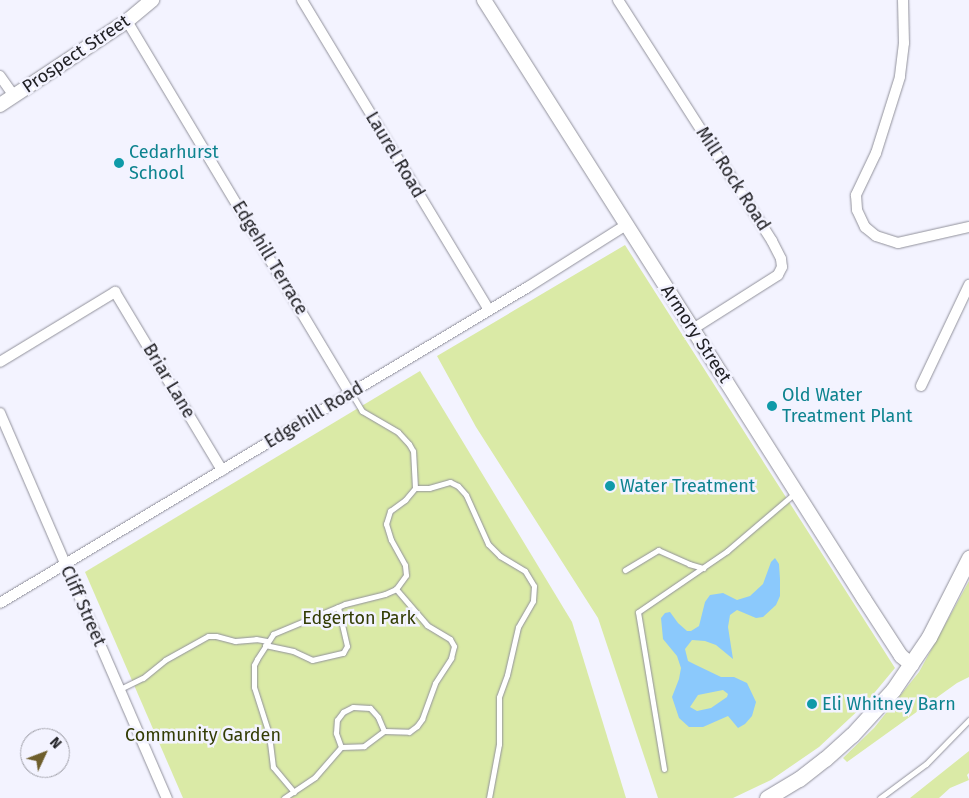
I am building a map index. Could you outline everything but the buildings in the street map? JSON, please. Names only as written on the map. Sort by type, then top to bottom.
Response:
[{"type":"main road","name":"Prospect Street","points":[[0,105],[127,21],[152,0]]},
{"type":"main road","name":"Armory Street","points":[[484,0],[901,656],[912,665]]},
{"type":"main road","points":[[767,798],[799,779],[845,741],[877,708],[912,665],[929,637],[969,558]]},
{"type":"street","name":"Laurel Road","points":[[302,0],[489,310]]},
{"type":"street","name":"Mill Rock Road","points":[[618,0],[767,233],[781,258],[781,272],[772,280],[692,329]]},
{"type":"street","points":[[903,0],[904,43],[900,77],[876,153],[856,195],[857,210],[865,227],[876,236],[898,243],[969,227]]},
{"type":"street","name":"Edgehill Terrace","points":[[127,21],[350,393]]},
{"type":"street","points":[[0,76],[14,96]]},
{"type":"street","name":"Edgehill Road","points":[[0,603],[489,310],[626,225]]},
{"type":"street","points":[[920,386],[969,285]]},
{"type":"street","name":"Briar Lane","points":[[0,362],[116,292],[222,470]]},
{"type":"street","name":"Cliff Street","points":[[0,413],[167,798]]},
{"type":"lane","points":[[294,792],[273,767],[269,734],[256,699],[254,665],[273,634],[338,607],[385,594],[396,589],[405,579],[406,570],[388,532],[387,518],[390,511],[405,500],[415,488],[415,459],[409,444],[390,427],[367,416],[350,393]]},
{"type":"lane","points":[[415,488],[429,488],[450,482],[458,486],[466,495],[488,544],[500,556],[528,574],[534,586],[533,601],[518,627],[499,697],[498,744],[489,798]]},
{"type":"lane","points":[[664,769],[638,612],[727,551],[797,492]]},
{"type":"lane","points":[[625,570],[658,550],[703,568]]},
{"type":"lane","points":[[284,798],[315,777],[341,747],[364,746],[384,731],[404,732],[417,726],[424,715],[435,683],[451,658],[454,646],[450,639],[427,625],[396,589]]},
{"type":"lane","points":[[120,689],[143,678],[165,660],[208,636],[216,636],[234,641],[256,639],[293,651],[312,660],[342,653],[347,646],[338,607]]},
{"type":"lane","points":[[341,747],[336,733],[336,720],[343,712],[353,707],[365,706],[374,711],[384,731]]},
{"type":"lane","points":[[880,798],[926,764],[969,720]]},
{"type":"green space","points":[[625,245],[895,668],[865,704],[819,747],[771,780],[733,798],[658,798],[598,618],[476,427],[437,356]]},
{"type":"green space","name":"Edgerton Park","points":[[420,371],[572,622],[626,798],[183,798],[85,572]]},
{"type":"green space","points":[[969,581],[969,677],[957,683],[847,762],[843,758],[874,728],[919,672]]},
{"type":"green space","points":[[969,751],[969,773],[967,775],[969,780],[950,788],[939,798],[910,798]]},
{"type":"water","points":[[775,558],[779,564],[780,596],[776,605],[763,617],[756,618],[737,610],[730,615],[728,627],[733,659],[716,645],[705,641],[692,640],[685,649],[688,661],[721,677],[734,677],[747,683],[756,702],[752,716],[745,724],[738,728],[728,716],[703,727],[689,727],[679,718],[672,697],[681,668],[677,656],[663,639],[661,618],[665,613],[670,612],[678,623],[687,631],[691,631],[699,626],[705,602],[710,595],[723,593],[737,600],[750,596],[763,584],[771,562]],"holes":[[[723,690],[728,694],[727,697],[711,708],[697,711],[690,707],[698,695]]]},
{"type":"place","name":"Cedarhurst School","points":[[119,163]]},
{"type":"place","name":"Old Water Treatment Plant","points":[[772,406]]},
{"type":"place","name":"Water Treatment","points":[[610,486]]},
{"type":"place","name":"Eli Whitney Barn","points":[[812,704]]},
{"type":"park label","name":"Community Garden","points":[[203,735]]}]
